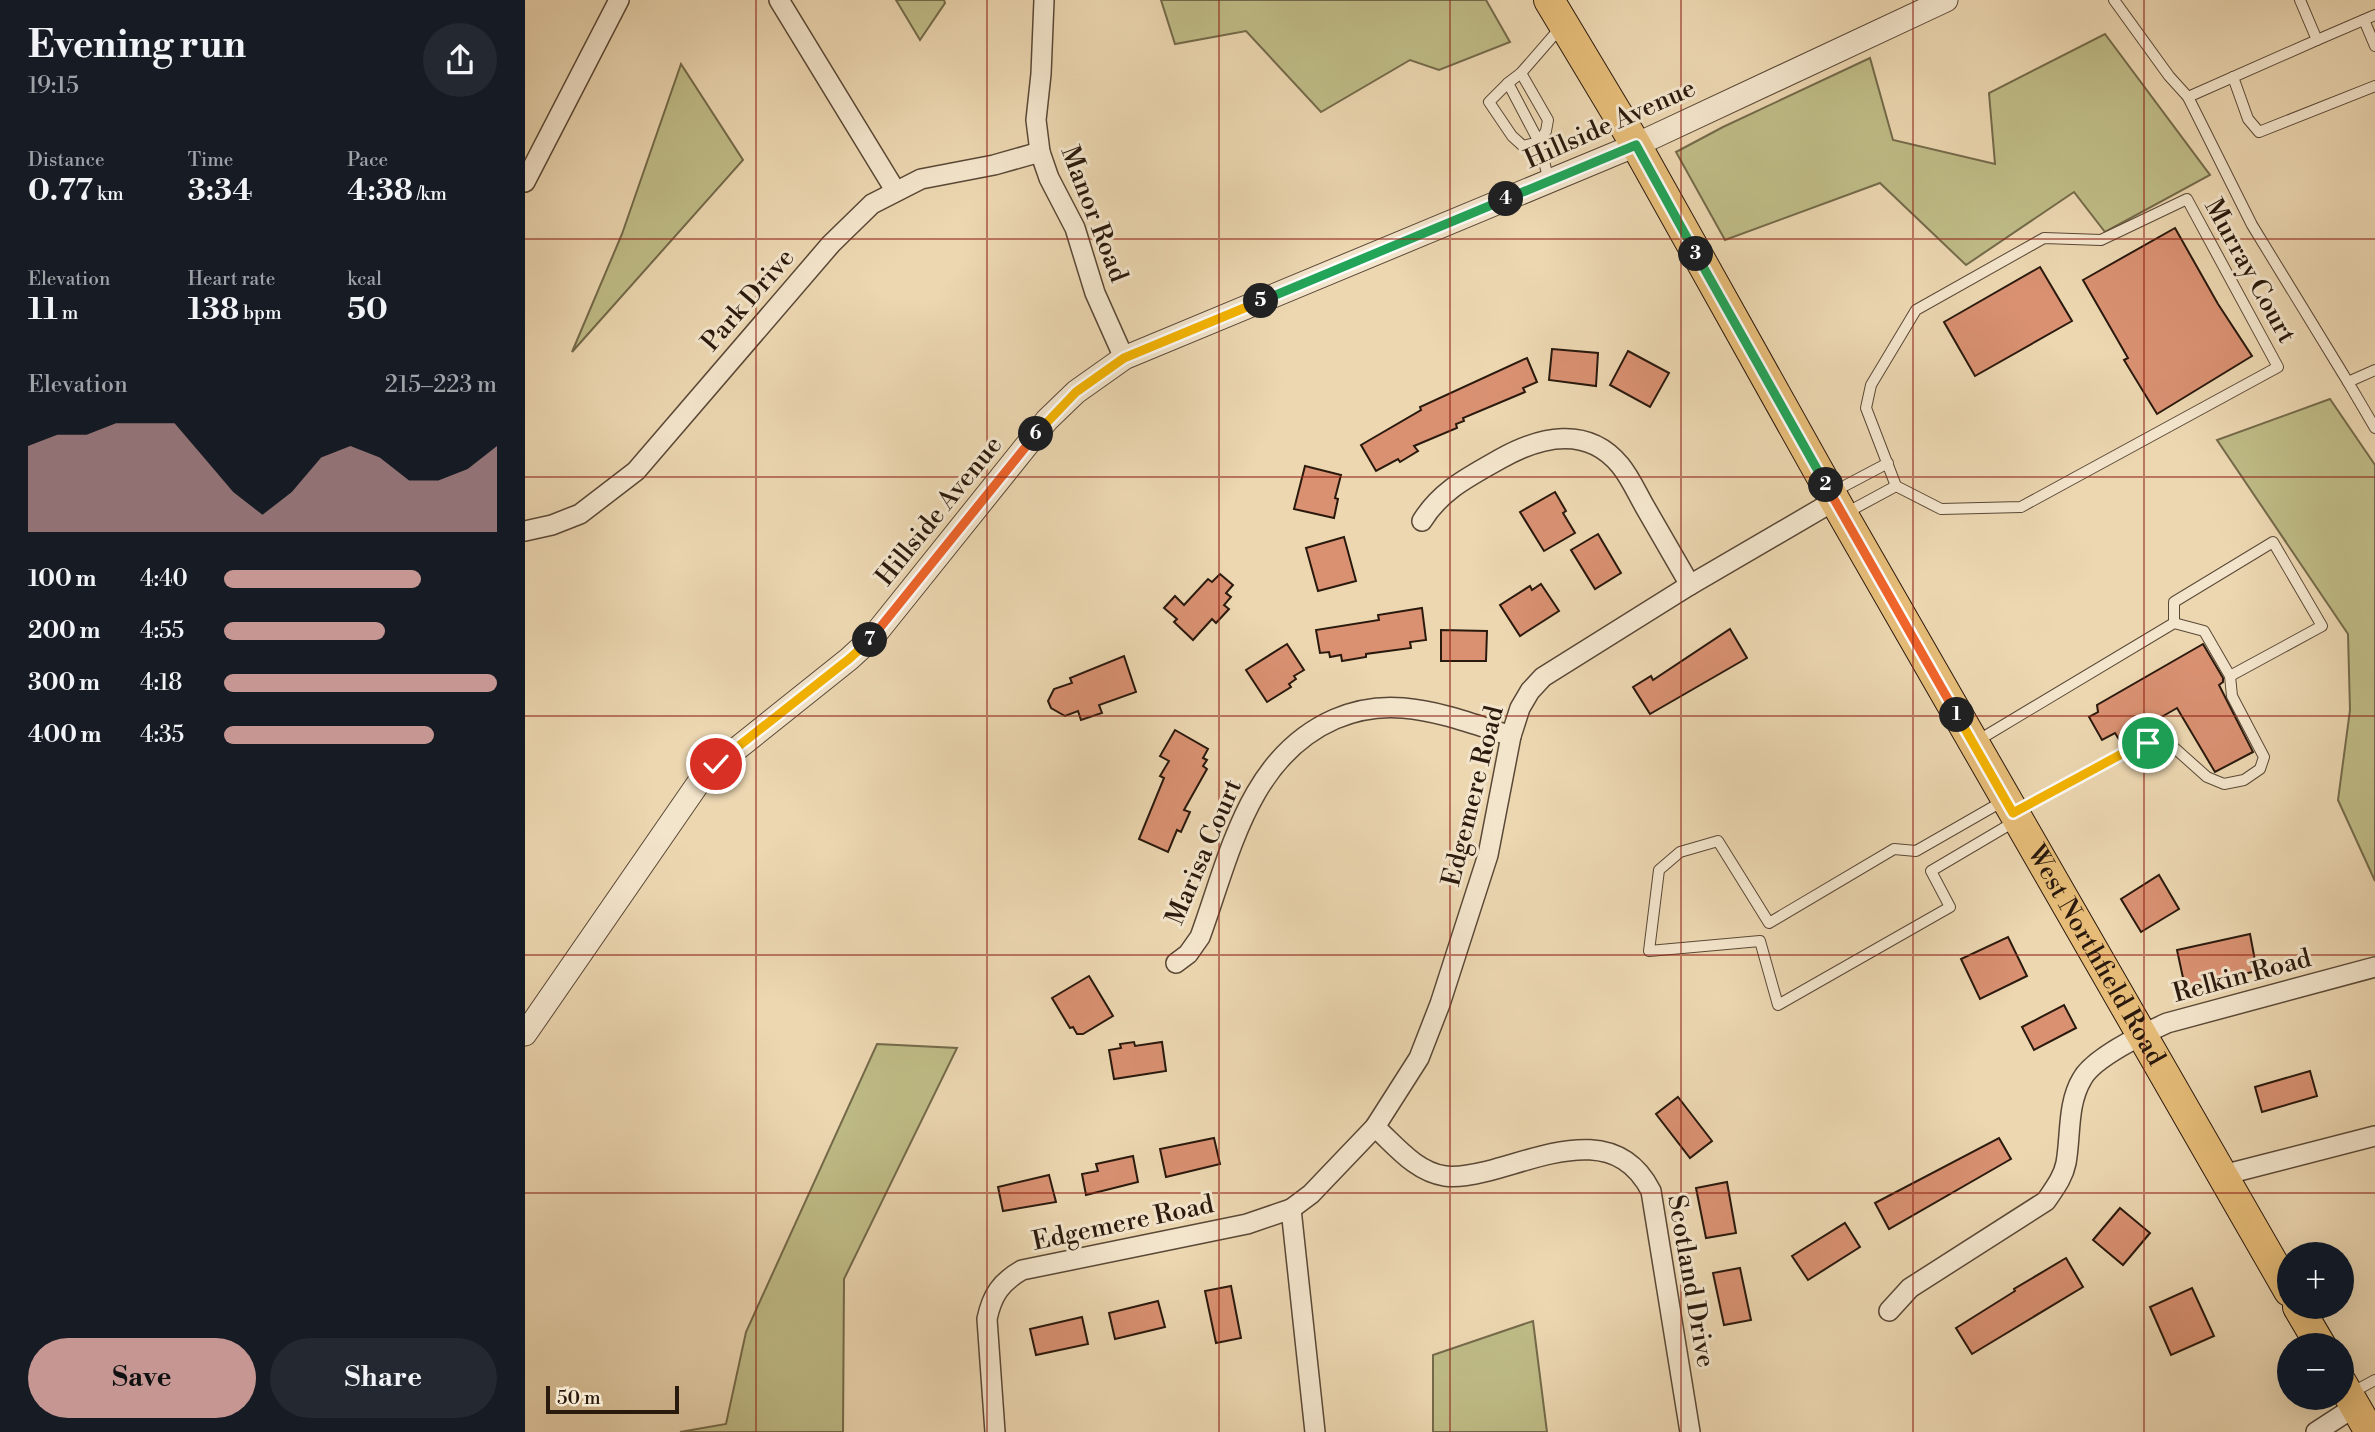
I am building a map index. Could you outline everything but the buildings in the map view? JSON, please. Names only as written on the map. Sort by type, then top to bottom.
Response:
[{"type":"main road","name":"West Northfield Road","points":[[1556,12],[1636,145],[1973,744],[2277,1270]]},
{"type":"street","points":[[525,182],[619,0]]},
{"type":"street","points":[[779,0],[895,190]]},
{"type":"street","name":"Manor Road","points":[[1045,0],[1036,120],[1040,152],[1049,178],[1075,228],[1095,293],[1124,358]]},
{"type":"street","name":"Hillside Avenue","points":[[525,1034],[704,775],[873,637],[1047,420],[1076,392],[1124,358],[1636,145],[1946,0]]},
{"type":"street","name":"Park Drive","points":[[525,531],[552,525],[580,514],[636,471],[831,244],[872,204],[921,179],[993,165],[1040,152]]},
{"type":"street","points":[[1422,521],[1432,505],[1450,488],[1523,446],[1556,438],[1586,442],[1600,447],[1622,467],[1690,585]]},
{"type":"street","name":"Edgemere Road","points":[[995,1432],[987,1319],[990,1302],[1007,1279],[1022,1270],[1247,1224],[1291,1209],[1311,1194],[1375,1127],[1419,1058],[1440,1004],[1489,855],[1511,736],[1520,708],[1542,677],[1690,585],[1836,503]]},
{"type":"street","name":"Marisa Court","points":[[1176,963],[1188,954],[1200,937],[1246,811],[1259,785],[1286,751],[1306,734],[1350,712],[1399,707],[1425,710],[1511,736]]},
{"type":"street","name":"Relkin Road","points":[[1889,1311],[1910,1287],[2046,1201],[2058,1184],[2065,1166],[2074,1100],[2082,1078],[2096,1065],[2140,1035],[2167,1023],[2375,967]]},
{"type":"street","name":"Scotland Drive","points":[[1375,1127],[1424,1170],[1446,1176],[1472,1174],[1591,1148],[1612,1152],[1640,1173],[1651,1191],[1689,1432]]},
{"type":"street","points":[[2223,1175],[2375,1136]]},
{"type":"street","points":[[1291,1209],[1315,1432]]},
{"type":"street","points":[[2316,1432],[2346,1410]]},
{"type":"lane","points":[[2114,0],[2169,76],[2188,97],[2252,225],[2375,428]]},
{"type":"lane","points":[[2300,0],[2317,40]]},
{"type":"lane","points":[[1521,73],[1548,120],[1546,131],[1539,142],[1523,146],[1512,136],[1489,102],[1521,73],[1556,12]]},
{"type":"lane","points":[[2188,97],[2375,15]]},
{"type":"lane","points":[[2364,20],[2375,47]]},
{"type":"lane","points":[[2233,77],[2248,119],[2259,132],[2375,86]]},
{"type":"lane","points":[[1508,83],[1539,142],[1549,181]]},
{"type":"lane","name":"Murray Court","points":[[1888,463],[1867,408],[1871,385],[1916,310],[2044,238],[2101,240],[2187,199],[2278,367],[2021,507],[1941,509],[1896,486]]},
{"type":"lane","points":[[2348,382],[2375,370]]},
{"type":"lane","points":[[1888,463],[1896,486],[1836,503],[1888,463]]},
{"type":"lane","points":[[2174,623],[2174,602],[2273,542],[2322,626],[2230,676]]},
{"type":"lane","points":[[1973,744],[2174,623],[2204,631],[2230,676],[2232,696],[2264,757],[2260,769],[2243,780],[2224,783],[2207,777],[2170,744],[2148,743],[2129,750],[2012,811],[1916,851],[1894,849],[1769,923],[1718,841],[1679,852],[1659,870],[1649,951],[1760,941],[1778,1005],[1950,907],[1931,871],[2012,811]]},
{"type":"lane","points":[[2354,1404],[2375,1380]]},
{"type":"shaded area","points":[[896,0],[944,0],[945,3],[920,40]]},
{"type":"shaded area","points":[[1161,0],[1486,0],[1510,42],[1439,70],[1410,60],[1321,112],[1246,31],[1175,44]]},
{"type":"shaded area","points":[[2105,34],[2210,175],[2105,232],[2074,192],[1966,265],[1880,183],[1725,240],[1676,152],[1870,58],[1893,140],[1995,164],[1989,93]]},
{"type":"shaded area","points":[[681,64],[743,160],[572,352],[622,234]]},
{"type":"shaded area","points":[[2330,399],[2375,465],[2375,881],[2338,800],[2350,710],[2348,634],[2217,440]]},
{"type":"shaded area","points":[[877,1044],[957,1048],[844,1279],[843,1432],[680,1432],[726,1424],[746,1332]]},
{"type":"shaded area","points":[[1533,1321],[1547,1432],[1433,1432],[1433,1355]]},
{"type":"route","points":[[716,764],[873,637],[1047,420],[1076,392],[1124,358],[1636,145],[2013,813],[2129,750],[2148,743]]}]
